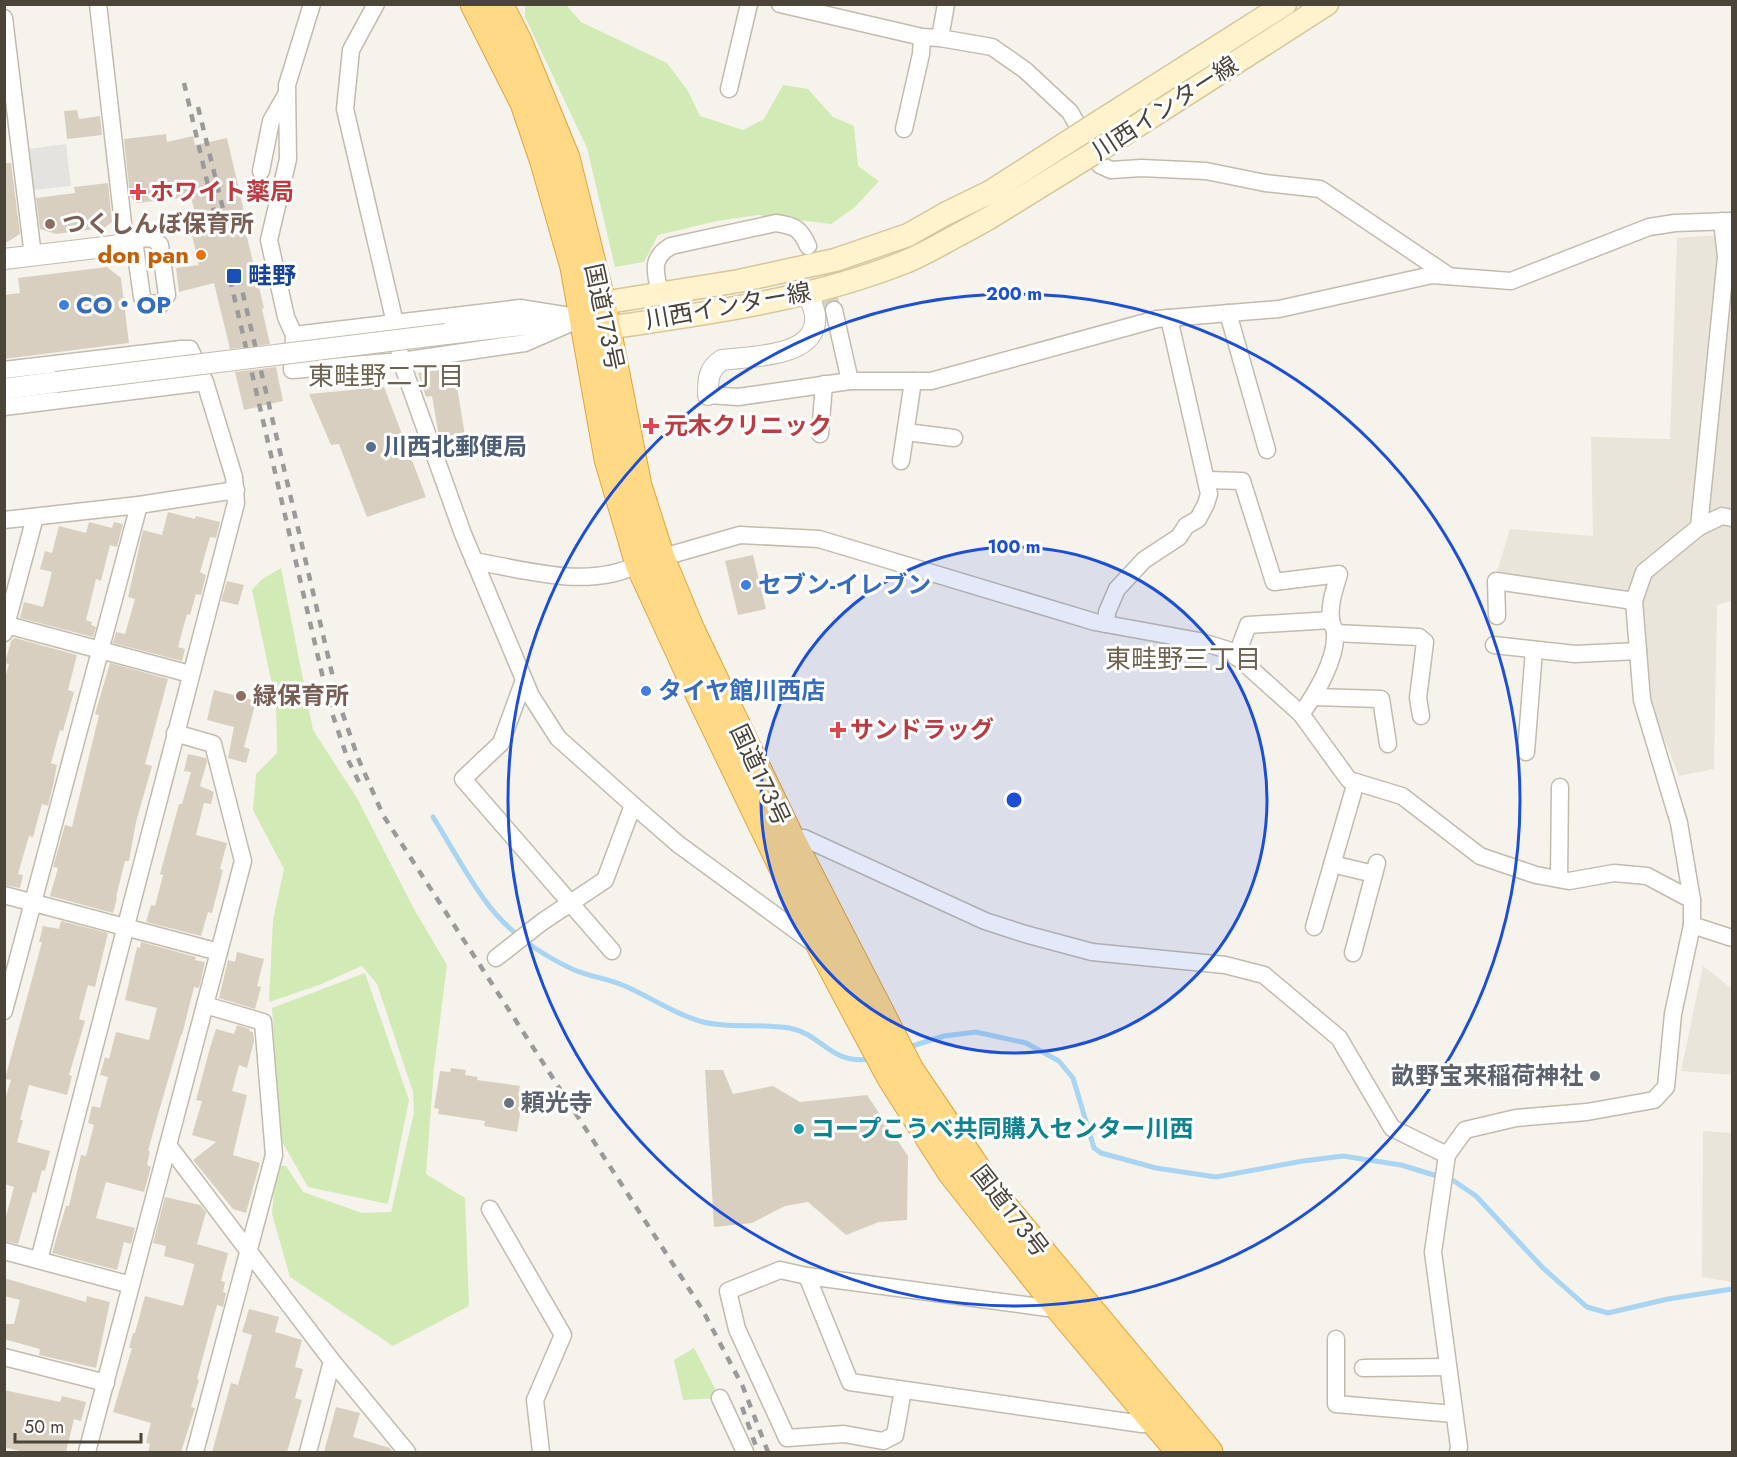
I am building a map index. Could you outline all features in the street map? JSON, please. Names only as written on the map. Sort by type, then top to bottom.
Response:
[{"type":"highway","name":"国道173号","points":[[474,4],[524,103],[544,162],[574,267],[597,316]]},
{"type":"highway","name":"国道173号","points":[[499,4],[518,42],[566,158],[597,316],[608,459],[650,561],[782,843],[910,1070],[996,1197],[1209,1452]]},
{"type":"highway","name":"国道173号","points":[[782,843],[822,949],[891,1078],[951,1172],[1059,1308],[1180,1452]]},
{"type":"main road","name":"川西インター線","points":[[597,316],[660,294],[739,281],[835,260],[908,235],[990,192],[1285,4]]},
{"type":"main road","name":"川西インター線","points":[[597,316],[738,308],[834,286],[907,261],[989,218],[1326,4]]},
{"type":"street","points":[[4,259],[113,246],[129,240],[154,239],[160,245],[167,295],[161,304],[154,305],[147,303],[142,297],[129,240],[98,4]]},
{"type":"street","points":[[312,4],[288,76],[286,94],[288,159],[269,240],[286,317],[294,335],[292,370],[401,361],[525,343],[597,316]]},
{"type":"street","points":[[376,4],[351,50],[345,109],[395,323],[401,361],[474,561],[531,696],[558,738],[633,805],[678,844],[822,949]]},
{"type":"street","points":[[729,89],[749,4]]},
{"type":"street","points":[[780,4],[824,9],[922,37],[992,47],[1025,70],[1070,112],[1100,165],[1112,170],[1141,168],[1206,171],[1265,183],[1320,189],[1449,276]]},
{"type":"street","points":[[940,38],[946,4]]},
{"type":"street","points":[[4,18],[33,256]]},
{"type":"street","points":[[904,129],[921,54],[922,37]]},
{"type":"street","points":[[261,171],[271,122],[286,94]]},
{"type":"street","points":[[808,292],[815,316],[812,332],[805,342],[791,350],[722,360],[714,366],[708,379],[708,395],[738,397],[850,381],[931,381],[1135,325],[1169,318],[1279,309],[1432,274],[1511,281],[1649,227],[1675,223],[1727,221],[1726,257],[1699,527]]},
{"type":"street","points":[[660,294],[655,267],[660,252],[671,246],[776,223],[791,226],[802,233],[808,246]]},
{"type":"street","points":[[294,335],[520,308],[597,316]]},
{"type":"street","points":[[834,310],[850,381]]},
{"type":"street","points":[[1228,313],[1267,450]]},
{"type":"street","points":[[4,389],[597,316]]},
{"type":"street","points":[[1106,624],[1107,612],[1117,589],[1144,560],[1179,537],[1186,526],[1198,519],[1209,494],[1169,318]]},
{"type":"street","points":[[4,370],[186,348],[192,352],[205,382],[236,490],[236,503],[39,1260]]},
{"type":"street","points":[[902,461],[914,381]]},
{"type":"street","points":[[4,406],[205,382]]},
{"type":"street","points":[[820,434],[824,384]]},
{"type":"street","points":[[906,432],[954,438]]},
{"type":"street","points":[[1206,480],[1242,481],[1274,582],[1339,574],[1332,596],[1332,657],[1313,697],[1301,714]]},
{"type":"street","points":[[4,520],[140,505],[236,490]]},
{"type":"street","points":[[4,1011],[140,505]]},
{"type":"street","points":[[1458,1452],[1433,1251],[1447,1155],[1465,1130],[1516,1118],[1587,1112],[1654,1100],[1666,1087],[1673,1014],[1692,925],[1692,900],[1679,822],[1642,700],[1634,601],[1644,572],[1699,527],[1722,516],[1732,518]]},
{"type":"street","points":[[35,517],[6,629],[101,650],[190,674]]},
{"type":"street","points":[[474,561],[574,578],[625,572],[650,561],[740,535],[819,539],[1106,624],[1199,640],[1231,651],[1301,714],[1349,780],[1402,796],[1480,856],[1536,875],[1569,881],[1614,873],[1647,876],[1692,900]]},
{"type":"street","points":[[1497,616],[1496,581],[1634,601]]},
{"type":"street","points":[[1236,657],[1248,625],[1333,626],[1419,637],[1425,642],[1418,698],[1421,716]]},
{"type":"street","points":[[1494,645],[1575,654],[1638,651]]},
{"type":"street","points":[[1526,752],[1534,650]]},
{"type":"street","points":[[524,680],[501,743],[463,779],[612,951]]},
{"type":"street","points":[[1313,697],[1381,699],[1388,744]]},
{"type":"street","points":[[87,1452],[243,861],[213,744],[175,733]]},
{"type":"street","points":[[1314,927],[1356,782]]},
{"type":"street","points":[[1559,879],[1560,787]]},
{"type":"street","points":[[496,958],[542,921],[605,880],[633,805]]},
{"type":"street","points":[[782,843],[804,838],[985,921],[1092,952],[1225,965],[1264,975],[1339,1038],[1392,1128],[1447,1155]]},
{"type":"street","points":[[1332,864],[1375,868],[1353,952]]},
{"type":"street","points":[[4,895],[219,952]]},
{"type":"street","points":[[1692,925],[1732,938]]},
{"type":"street","points":[[195,1452],[274,1155],[263,1022],[205,1005]]},
{"type":"street","points":[[168,1145],[332,1361],[403,1450]]},
{"type":"street","points":[[490,1209],[563,1335],[535,1400],[541,1452]]},
{"type":"street","points":[[4,1251],[131,1285]]},
{"type":"street","points":[[903,1390],[896,1435],[883,1441],[844,1434],[787,1438],[737,1329],[728,1291],[780,1270],[807,1276],[1059,1308]]},
{"type":"street","points":[[807,1276],[850,1382],[1130,1423],[1155,1423]]},
{"type":"street","points":[[1336,1339],[1336,1404],[1454,1414]]},
{"type":"street","points":[[4,1357],[106,1383]]},
{"type":"street","points":[[308,1452],[332,1361]]},
{"type":"street","points":[[1363,1368],[1448,1367]]},
{"type":"street","points":[[720,1398],[745,1452]]},
{"type":"shaded area","points":[[66,144],[71,186],[33,190],[28,149]]},
{"type":"shaded area","points":[[1732,234],[1732,601],[1717,605],[1714,769],[1679,776],[1650,703],[1642,597],[1496,575],[1510,529],[1593,536],[1591,437],[1670,439],[1677,238]]},
{"type":"shaded area","points":[[1703,966],[1732,989],[1732,1075],[1681,1071]]},
{"type":"shaded area","points":[[1703,1131],[1732,1133],[1732,1282],[1702,1277]]},
{"type":"green space","points":[[525,5],[566,5],[581,22],[667,63],[688,91],[700,116],[743,130],[764,119],[783,85],[808,89],[833,117],[854,126],[858,166],[879,181],[855,207],[831,224],[758,215],[717,221],[658,235],[644,262],[615,267],[587,148],[525,17]]},
{"type":"green space","points":[[281,568],[313,730],[357,798],[414,909],[447,965],[434,1068],[426,1174],[465,1198],[469,1306],[393,1346],[290,1277],[272,1214],[276,1166],[286,1166],[303,1192],[362,1213],[391,1212],[414,1113],[413,1092],[377,984],[362,966],[319,985],[269,1002],[273,920],[284,869],[253,810],[256,774],[277,753],[276,703],[252,590],[261,580]]},
{"type":"green space","points":[[365,973],[409,1100],[388,1204],[308,1187],[280,1138],[272,1008]]},
{"type":"green space","points":[[694,1348],[720,1398],[683,1400],[674,1360]]},
{"type":"building","points":[[77,110],[79,119],[100,116],[102,135],[67,139],[64,111]]},
{"type":"building","points":[[166,134],[167,142],[193,136],[195,145],[227,138],[249,233],[246,233],[270,344],[230,349],[214,283],[179,292],[176,268],[199,265],[192,235],[200,234],[191,197],[137,203],[130,196],[124,139]]},
{"type":"building","points":[[4,163],[11,163],[20,234],[4,244]]},
{"type":"building","points":[[108,183],[112,222],[104,228],[56,234],[40,229],[36,198],[75,193],[74,187]]},
{"type":"building","name":"CO・OP","points":[[107,267],[121,278],[129,343],[4,359],[4,295],[20,293],[18,278]]},
{"type":"building","points":[[276,367],[283,401],[244,410],[235,372]]},
{"type":"building","points":[[454,368],[465,436],[439,437],[432,396],[426,397],[418,373]]},
{"type":"building","points":[[384,387],[426,497],[367,517],[339,444],[331,445],[309,394]]},
{"type":"building","points":[[168,512],[220,522],[216,538],[210,537],[200,572],[206,575],[201,595],[196,594],[190,615],[187,614],[178,647],[185,649],[182,661],[113,643],[116,632],[125,634],[135,599],[128,597],[143,530],[162,535]]},
{"type":"building","points":[[89,522],[112,528],[114,522],[123,524],[117,547],[110,545],[101,581],[96,579],[86,620],[92,622],[91,625],[96,627],[93,637],[20,618],[24,602],[43,607],[52,572],[40,569],[45,551],[52,553],[59,526],[86,533]]},
{"type":"building","name":"セブン-イレブン","points":[[753,555],[766,609],[738,615],[725,561]]},
{"type":"building","points":[[227,581],[244,585],[238,605],[221,601]]},
{"type":"building","points":[[15,638],[77,655],[68,690],[74,692],[51,763],[57,765],[48,806],[42,804],[33,837],[29,836],[18,874],[23,875],[20,888],[4,885],[4,682],[9,664],[5,663],[11,641]]},
{"type":"building","points":[[110,663],[168,679],[145,764],[152,766],[136,822],[129,861],[125,861],[113,913],[50,896],[58,868],[53,867],[65,825],[72,827],[99,715],[95,714]]},
{"type":"building","points":[[214,690],[256,701],[244,747],[250,749],[246,763],[228,758],[234,727],[207,720]]},
{"type":"building","points":[[188,754],[206,758],[207,762],[200,786],[214,792],[211,804],[204,803],[196,835],[227,843],[212,913],[208,912],[201,936],[146,922],[151,905],[155,906],[163,875],[160,874],[179,804],[182,804],[191,772],[184,771]]},
{"type":"building","points":[[61,921],[108,933],[95,987],[88,985],[79,1019],[85,1021],[69,1075],[72,1076],[67,1095],[29,1085],[17,1142],[50,1151],[36,1193],[33,1192],[18,1244],[4,1241],[4,1224],[14,1187],[4,1184],[4,1103],[11,1080],[5,1079],[42,942],[39,942],[43,926],[59,929]]},
{"type":"building","points":[[141,942],[196,957],[195,960],[205,962],[199,988],[194,987],[148,1151],[150,1151],[147,1165],[151,1167],[144,1192],[106,1182],[96,1218],[135,1228],[131,1244],[124,1242],[117,1270],[52,1253],[66,1206],[69,1206],[81,1155],[86,1156],[94,1125],[88,1123],[92,1106],[100,1108],[108,1077],[100,1075],[105,1057],[109,1059],[116,1032],[149,1040],[157,1008],[125,1000],[137,947],[140,948]]},
{"type":"building","points":[[237,952],[264,959],[257,986],[261,987],[255,1009],[219,998],[228,960],[235,962]]},
{"type":"building","points":[[237,1025],[250,1029],[249,1031],[253,1032],[254,1041],[247,1068],[239,1065],[232,1091],[247,1095],[233,1155],[260,1163],[246,1213],[233,1209],[193,1160],[216,1142],[192,1135],[202,1101],[196,1100],[216,1029],[234,1034]]},
{"type":"building","name":"頼光寺","points":[[451,1068],[466,1070],[465,1075],[478,1077],[477,1080],[520,1086],[519,1090],[523,1091],[523,1096],[517,1132],[484,1126],[485,1121],[438,1114],[439,1109],[434,1108],[440,1071],[450,1072]]},
{"type":"building","name":"コープこうべ共同購入センター川西","points":[[705,1070],[723,1070],[733,1094],[773,1086],[800,1102],[867,1095],[908,1156],[907,1220],[879,1222],[846,1235],[808,1202],[785,1206],[752,1223],[714,1227]]},
{"type":"building","points":[[165,1197],[200,1205],[206,1212],[197,1244],[228,1253],[221,1281],[225,1282],[223,1292],[226,1293],[223,1307],[217,1305],[191,1407],[195,1408],[181,1452],[148,1452],[150,1444],[146,1443],[151,1423],[113,1412],[145,1296],[183,1306],[194,1266],[194,1264],[164,1256],[166,1246],[153,1243]]},
{"type":"building","points":[[4,1278],[86,1302],[87,1296],[110,1302],[96,1368],[39,1355],[40,1349],[4,1339],[4,1324],[14,1324],[20,1300],[4,1296]]},
{"type":"building","points":[[249,1309],[279,1317],[275,1332],[302,1340],[295,1367],[303,1369],[295,1398],[302,1400],[287,1452],[212,1452],[231,1383],[238,1385],[252,1335],[242,1332]]},
{"type":"building","points":[[4,1390],[60,1402],[62,1396],[86,1402],[81,1421],[74,1419],[66,1452],[24,1452],[4,1447]]},
{"type":"building","points":[[336,1407],[360,1413],[353,1437],[390,1448],[392,1452],[324,1452]]},
{"type":"waterway","points":[[433,817],[470,879],[492,910],[523,939],[559,963],[620,984],[681,1014],[703,1022],[789,1028],[801,1031],[845,1058],[871,1059]]},
{"type":"waterway","points":[[906,1048],[944,1036],[976,1032],[1026,1043],[1059,1061],[1073,1078],[1094,1148],[1101,1153],[1156,1168],[1216,1177],[1343,1156],[1401,1165],[1454,1181],[1476,1196],[1543,1268],[1587,1307],[1608,1313],[1668,1299],[1732,1289]]},
{"type":"tunnel","points":[[811,255],[834,310]]},
{"type":"railway","points":[[184,83],[218,228]]},
{"type":"railway","points":[[198,107],[227,225]]},
{"type":"railway","points":[[239,277],[339,703],[358,758],[383,815],[702,1309],[743,1387],[768,1452]]},
{"type":"railway","points":[[230,279],[329,704],[348,760],[361,786]]},
{"type":"railway","points":[[742,1407],[758,1452]]},
{"type":"place","name":"ホワイト薬局","points":[[138,192]]},
{"type":"place","name":"つくしんぼ保育所","points":[[50,224]]},
{"type":"place","name":"don pan","points":[[201,255]]},
{"type":"place","name":"畦野","points":[[234,276]]},
{"type":"place","name":"CO・OP","points":[[64,305]]},
{"type":"place","name":"元木クリニック","points":[[651,426]]},
{"type":"place","name":"川西北郵便局","points":[[371,447]]},
{"type":"place","name":"セブン-イレブン","points":[[746,585]]},
{"type":"place","name":"タイヤ館川西店","points":[[646,691]]},
{"type":"place","name":"緑保育所","points":[[241,696]]},
{"type":"place","name":"サンドラッグ","points":[[838,730]]},
{"type":"place","name":"畝野宝来稲荷神社","points":[[1595,1076]]},
{"type":"place","name":"頼光寺","points":[[509,1103]]},
{"type":"place","name":"コープこうべ共同購入センター川西","points":[[799,1129]]},
{"type":"district","name":"東畦野二丁目","points":[[386,376]]},
{"type":"district","name":"東畦野三丁目","points":[[1183,659]]}]
